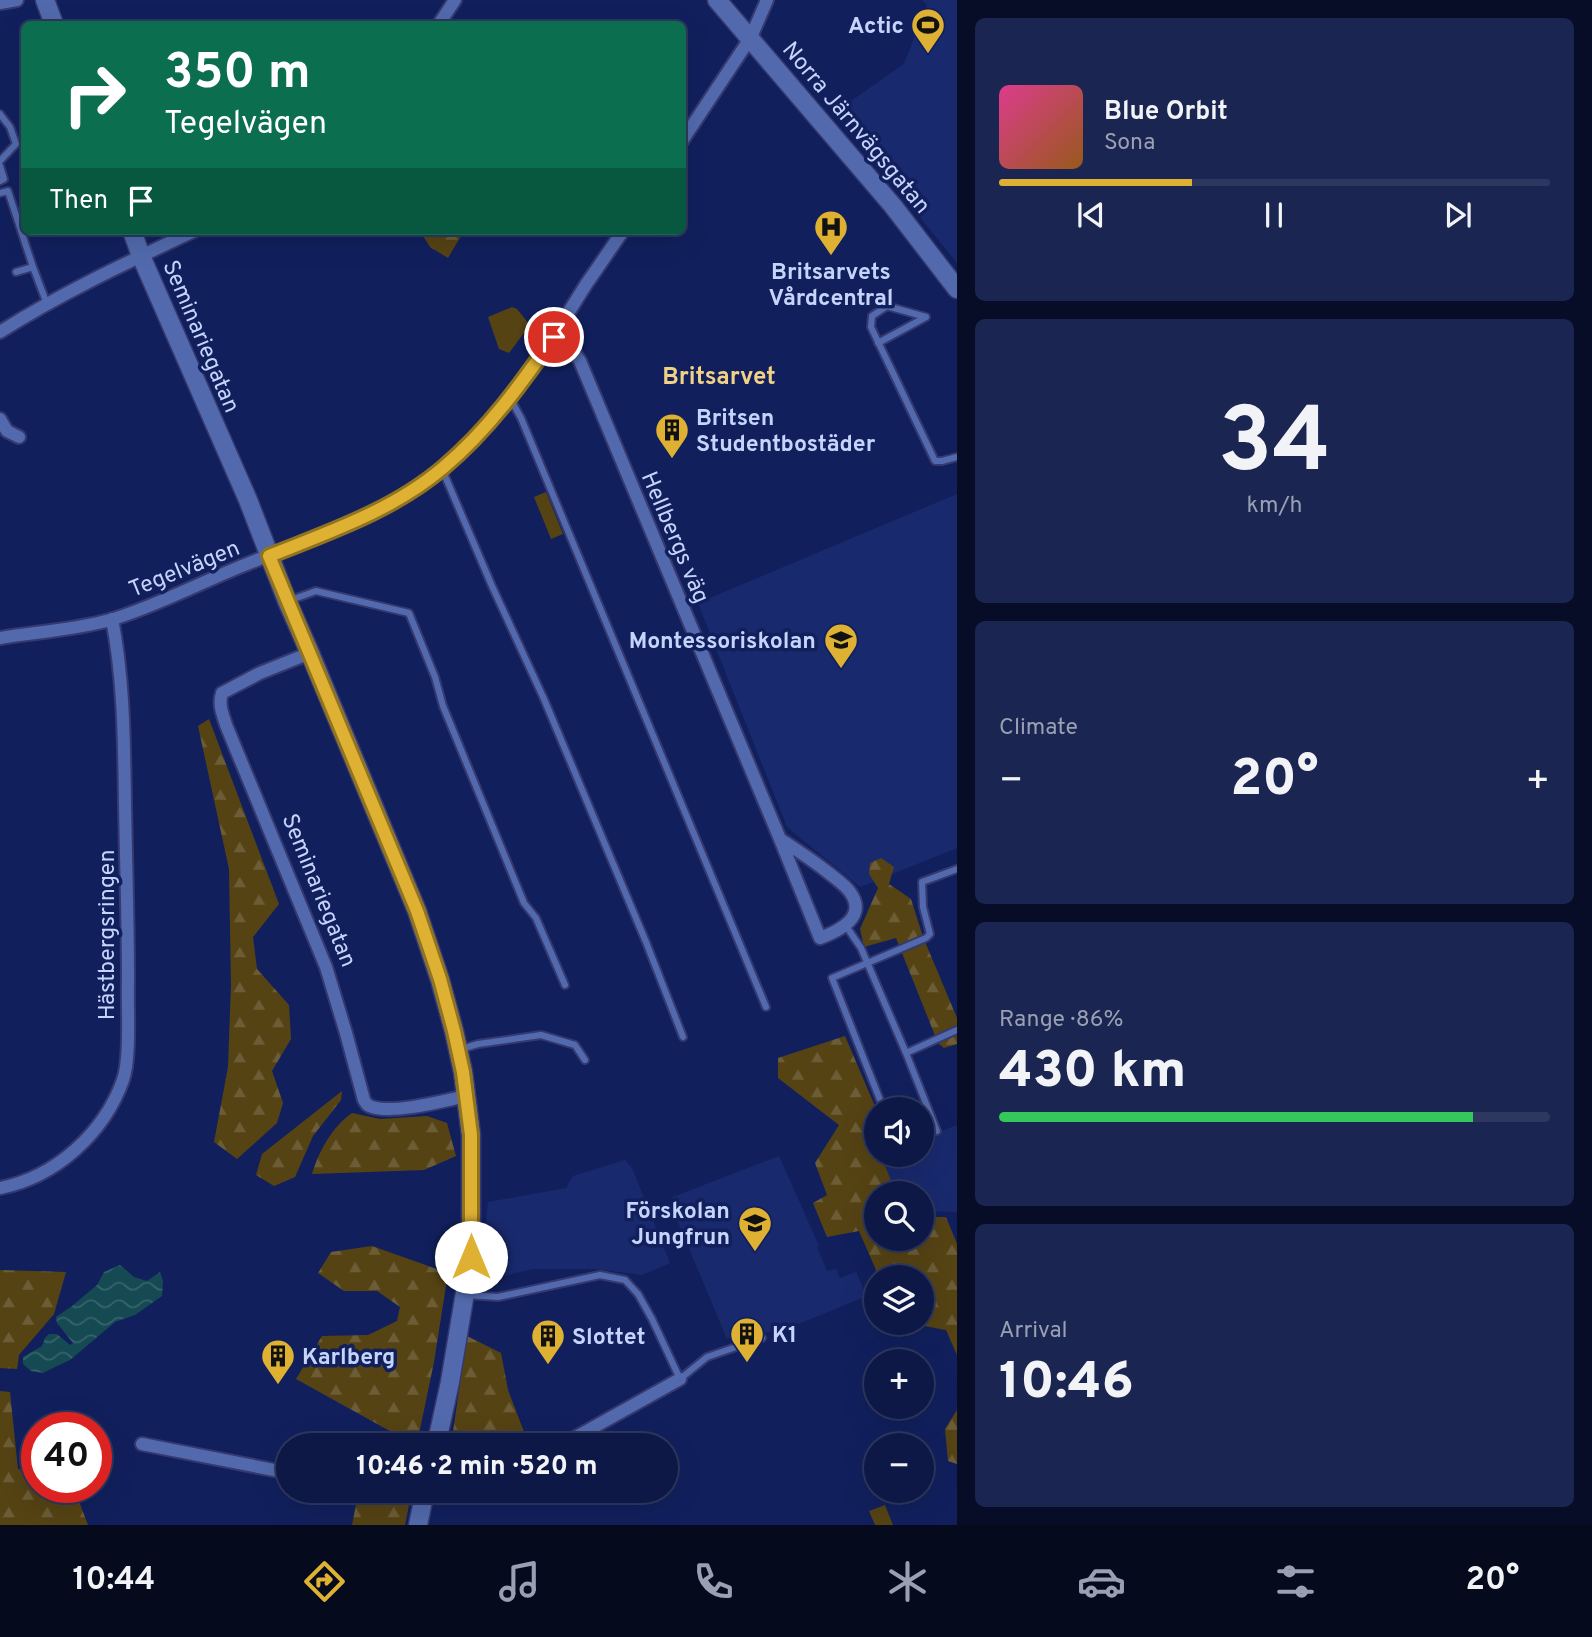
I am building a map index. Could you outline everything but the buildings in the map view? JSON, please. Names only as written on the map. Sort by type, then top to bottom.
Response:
[{"type":"street","points":[[0,3],[17,0]]},
{"type":"street","points":[[45,0],[53,21]]},
{"type":"street","points":[[441,21],[455,0]]},
{"type":"street","name":"Norra Järnvägsgatan","points":[[717,0],[893,206],[957,289]]},
{"type":"street","points":[[686,135],[751,37],[767,0]]},
{"type":"street","name":"Seminariegatan","points":[[133,235],[248,500],[287,601],[422,925],[440,979],[458,1049],[471,1135],[471,1257],[439,1433]]},
{"type":"street","points":[[0,332],[47,304],[186,235]]},
{"type":"street","name":"Tegelvägen","points":[[0,638],[112,619],[324,535],[415,489],[442,469],[488,426],[554,337],[620,235]]},
{"type":"street","name":"Hellbergs väg","points":[[554,337],[574,352],[580,361],[820,938],[846,926]]},
{"type":"street","points":[[0,419],[7,431],[19,437]]},
{"type":"street","name":"Hästbergsringen","points":[[0,1188],[29,1179],[78,1148],[100,1122],[116,1097],[125,1075],[128,949],[124,731],[121,678],[112,619]]},
{"type":"street","name":"Seminariegatan","points":[[310,653],[260,673],[222,693],[221,709],[226,725],[326,967],[364,1100],[371,1107],[388,1109],[466,1097]]},
{"type":"street","points":[[780,839],[810,858],[849,890],[855,906],[854,914],[846,926]]},
{"type":"street","points":[[582,1433],[680,1379]]},
{"type":"street","points":[[142,1444],[276,1470]]},
{"type":"street","points":[[418,1525],[422,1503]]},
{"type":"lane","points":[[0,114],[10,127],[16,144],[0,164],[4,180],[0,181]]},
{"type":"lane","points":[[0,193],[8,191],[21,231]]},
{"type":"lane","points":[[22,235],[47,304]]},
{"type":"lane","points":[[16,272],[33,267]]},
{"type":"lane","points":[[878,343],[926,317],[887,306],[872,316],[871,327],[878,343],[934,461],[957,457]]},
{"type":"lane","points":[[510,398],[521,418],[766,1007]]},
{"type":"lane","points":[[442,469],[544,699],[683,1037]]},
{"type":"lane","points":[[287,601],[316,591],[409,613],[435,677],[443,706],[524,902],[536,918],[565,985]]},
{"type":"lane","points":[[879,1097],[832,978],[919,942],[930,934],[923,907],[922,882],[957,869]]},
{"type":"lane","points":[[846,926],[861,948],[937,1131]]},
{"type":"lane","points":[[906,1054],[957,1030]]},
{"type":"lane","points":[[458,1049],[541,1035],[575,1045],[585,1060]]},
{"type":"lane","points":[[465,1294],[498,1297],[600,1275],[625,1280],[638,1294],[652,1319],[680,1379],[707,1357],[762,1338]]},
{"type":"shaded area","points":[[922,0],[957,0],[957,263],[835,112],[904,64],[927,5]]},
{"type":"shaded area","name":"Montessoriskolan","points":[[957,494],[957,848],[860,887],[787,827],[698,603]]},
{"type":"shaded area","points":[[957,1125],[957,1212],[934,1211],[934,1181],[890,1181],[883,1167],[934,1167],[934,1134]]},
{"type":"shaded area","name":"Förskolan Jungfrun","points":[[779,1156],[819,1246],[817,1247],[827,1271],[836,1269],[840,1278],[856,1272],[864,1289],[864,1297],[791,1327],[761,1334],[758,1326],[727,1339],[670,1203],[673,1197]]},
{"type":"shaded area","points":[[625,1160],[632,1168],[670,1263],[642,1275],[595,1269],[532,1269],[488,1280],[483,1243],[488,1202],[566,1188],[573,1176]]},
{"type":"green space","points":[[422,235],[462,235],[448,258],[430,247]]},
{"type":"green space","points":[[512,307],[517,309],[530,325],[509,353],[499,349],[488,317]]},
{"type":"green space","points":[[546,492],[563,534],[551,539],[534,497]]},
{"type":"green space","points":[[209,719],[279,904],[253,937],[257,969],[289,1005],[291,1039],[272,1071],[283,1103],[277,1123],[237,1159],[214,1142],[228,1067],[231,985],[229,869],[198,726]]},
{"type":"green space","points":[[881,858],[894,867],[889,884],[911,899],[923,937],[957,1018],[957,1044],[944,1048],[938,1043],[896,938],[864,947],[860,929],[878,888],[869,874],[870,863]]},
{"type":"green space","points":[[845,1036],[871,1097],[864,1097],[864,1167],[885,1167],[891,1181],[864,1181],[864,1242],[859,1231],[827,1237],[813,1203],[827,1195],[815,1163],[839,1125],[778,1078],[778,1058]]},
{"type":"green space","points":[[342,1091],[341,1100],[313,1136],[295,1177],[274,1186],[256,1175],[262,1154]]},
{"type":"green space","points":[[352,1113],[380,1119],[427,1116],[447,1123],[456,1156],[424,1170],[312,1174],[327,1140],[338,1125]]},
{"type":"green space","points":[[934,1217],[946,1217],[957,1244],[957,1355],[946,1330],[934,1328],[934,1265],[874,1265],[868,1251],[934,1251]]},
{"type":"green space","points":[[372,1246],[448,1273],[419,1433],[393,1433],[296,1379],[322,1336],[368,1335],[397,1321],[400,1307],[377,1291],[344,1291],[318,1273],[331,1252]]},
{"type":"green space","points":[[0,1270],[66,1272],[54,1314],[19,1355],[17,1369],[0,1368]]},
{"type":"green space","points":[[467,1336],[501,1353],[508,1390],[524,1433],[453,1433]]},
{"type":"green space","points":[[0,1391],[10,1392],[18,1469],[21,1469],[21,1503],[80,1503],[88,1525],[0,1525]]},
{"type":"green space","points":[[957,1410],[957,1464],[948,1461],[945,1429]]},
{"type":"green space","points":[[356,1503],[409,1505],[405,1525],[352,1525]]},
{"type":"green space","points":[[885,1505],[893,1525],[875,1525],[869,1511]]},
{"type":"water","points":[[120,1265],[134,1277],[147,1281],[160,1272],[163,1281],[162,1296],[135,1315],[115,1322],[70,1360],[43,1373],[31,1371],[23,1364],[23,1357],[42,1346],[49,1334],[57,1334],[70,1345],[73,1343],[57,1323],[56,1317],[97,1285],[104,1272]]},
{"type":"place","name":"Actic","points":[[928,55]]},
{"type":"place","name":"Britsarvets Vårdcentral","points":[[831,257]]},
{"type":"place","name":"Britsen Studentbostäder","points":[[672,460]]},
{"type":"place","name":"Montessoriskolan","points":[[841,670]]},
{"type":"place","name":"Förskolan Jungfrun","points":[[755,1253]]},
{"type":"place","name":"K1","points":[[747,1364]]},
{"type":"place","name":"Slottet","points":[[548,1366]]},
{"type":"place","name":"Karlberg","points":[[278,1386]]},
{"type":"district","name":"Britsarvet","points":[[719,376]]},
{"type":"route","points":[[471,1257],[471,1135],[463,1072],[440,979],[417,911],[269,556],[324,535],[385,505],[415,489],[442,469],[488,426],[554,337]]}]
